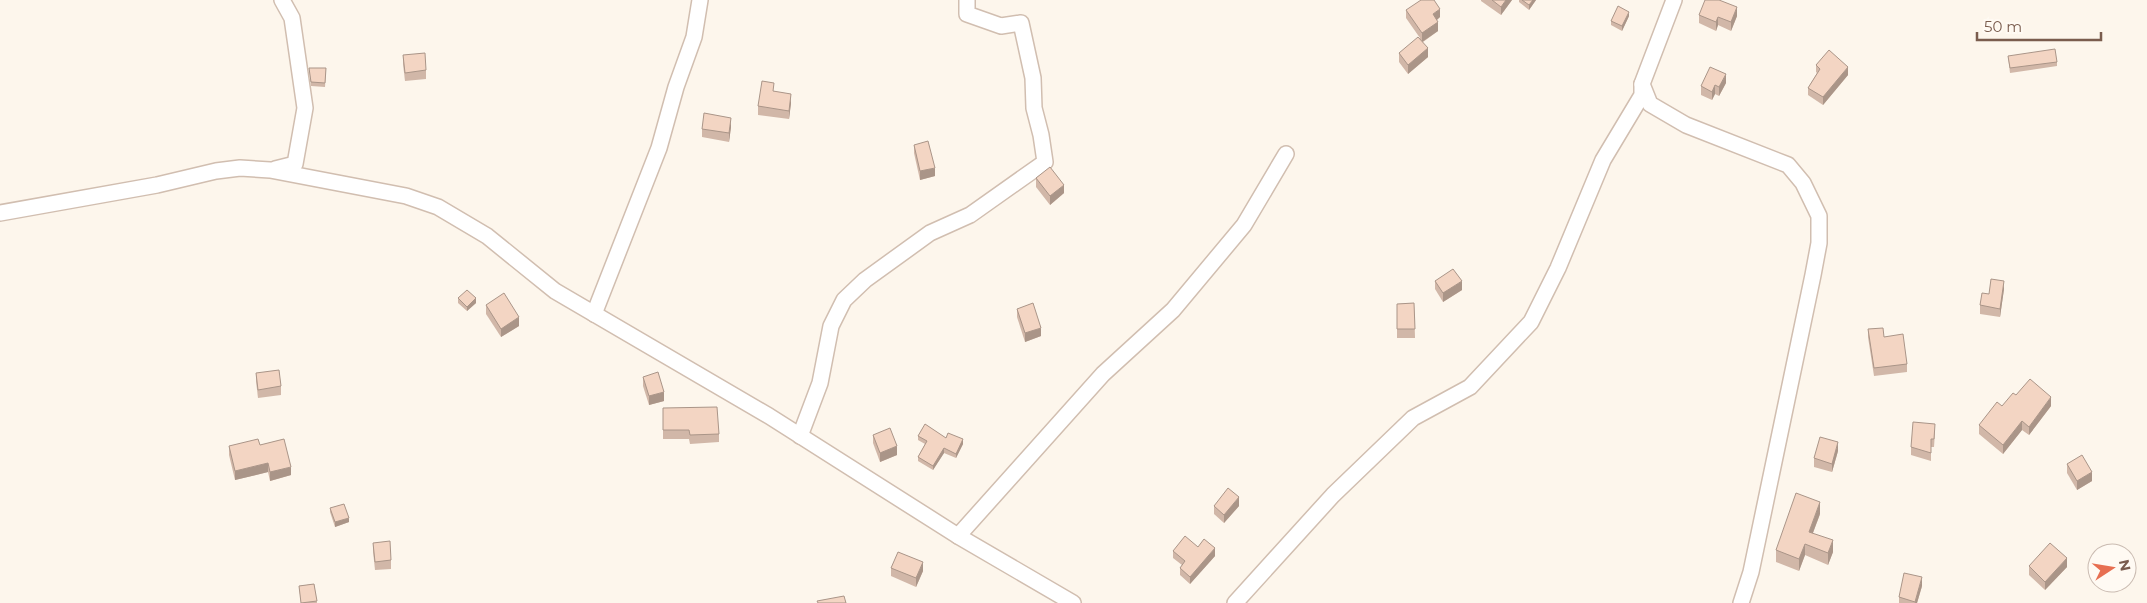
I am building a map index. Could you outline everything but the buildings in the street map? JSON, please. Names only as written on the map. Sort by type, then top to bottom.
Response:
[{"type":"street","points":[[270,170],[294,164],[305,108],[292,18],[282,0]]},
{"type":"street","points":[[594,314],[659,148],[676,87],[694,37],[700,0]]},
{"type":"street","points":[[800,436],[820,383],[831,326],[844,300],[865,280],[930,233],[970,215],[1045,162],[1034,108],[1033,78],[1021,23],[1001,26],[967,14],[967,0]]},
{"type":"street","points":[[1235,603],[1332,494],[1413,418],[1470,387],[1531,322],[1558,268],[1603,160],[1642,95],[1642,84],[1674,0]]},
{"type":"street","points":[[1642,84],[1650,104],[1686,125],[1788,165],[1803,183],[1819,216],[1819,243],[1810,295],[1751,572],[1741,603]]},
{"type":"street","points":[[958,536],[1103,374],[1174,310],[1244,225],[1286,154]]},
{"type":"street","points":[[0,213],[157,185],[216,170],[240,168],[270,170],[406,196],[438,207],[487,236],[555,291],[800,436],[958,536],[1073,603]]}]
